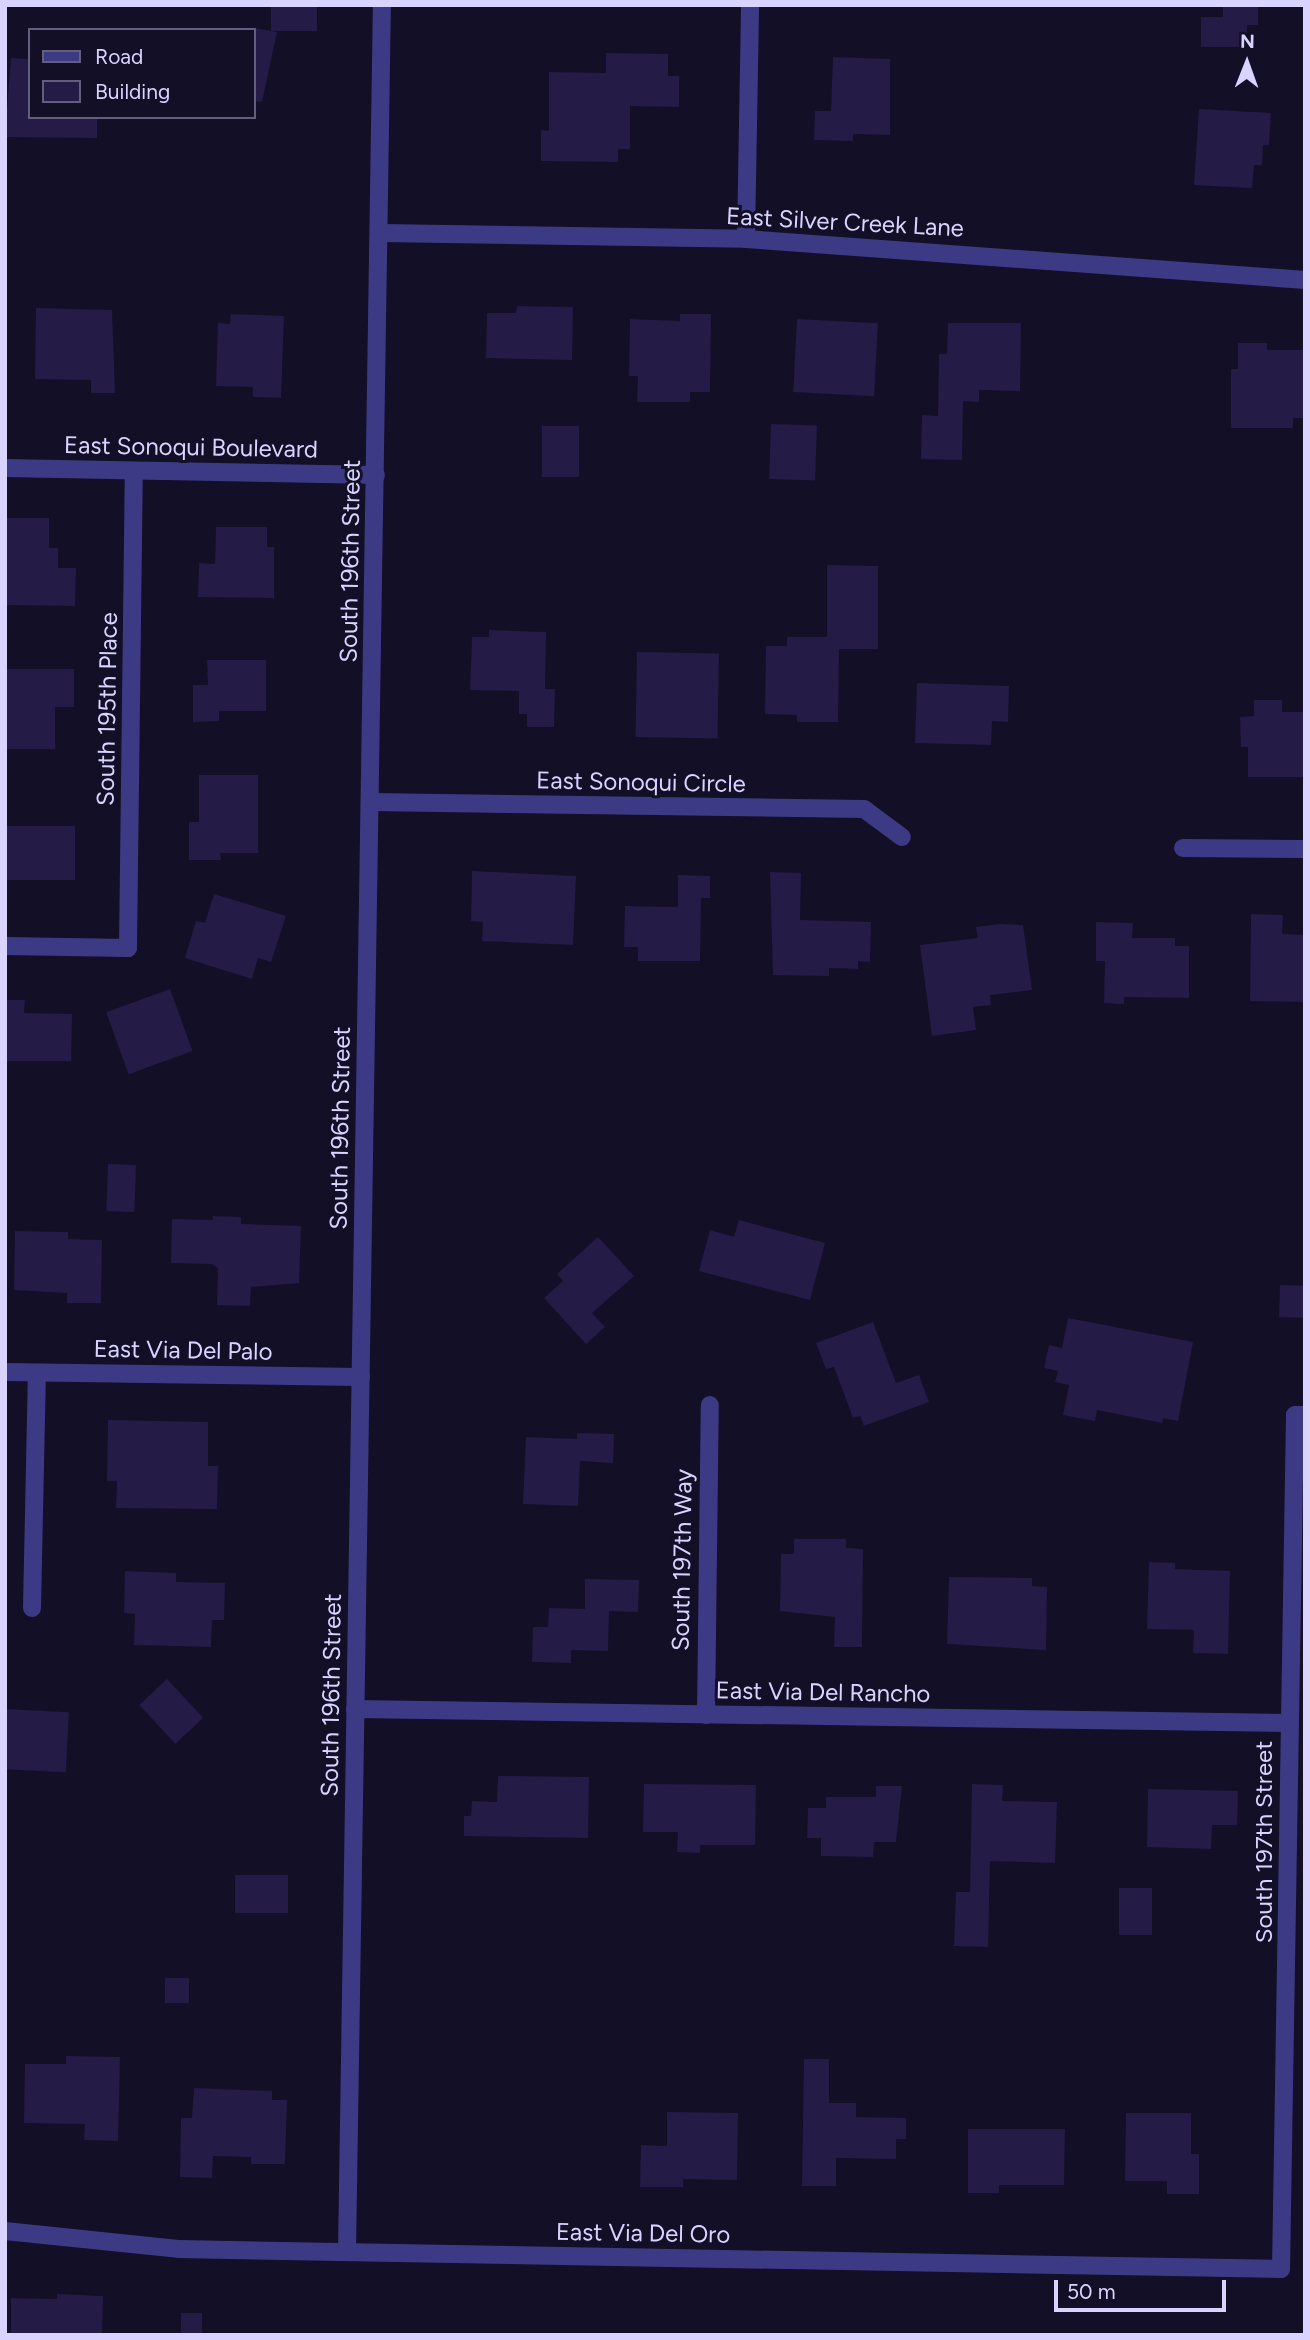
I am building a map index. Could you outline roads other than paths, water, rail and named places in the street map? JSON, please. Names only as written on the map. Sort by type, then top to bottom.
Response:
[{"type":"street","name":"South 196th Street","points":[[347,2252],[381,233],[382,5]]},
{"type":"street","points":[[746,239],[750,5]]},
{"type":"street","name":"East Silver Creek Lane","points":[[381,233],[746,239],[1305,280]]},
{"type":"street","name":"East Sonoqui Boulevard","points":[[5,468],[376,475]]},
{"type":"street","name":"South 195th Place","points":[[5,946],[128,948],[134,471]]},
{"type":"street","name":"East Sonoqui Circle","points":[[370,803],[864,809],[902,836]]},
{"type":"street","points":[[1183,848],[1305,849]]},
{"type":"street","name":"East Via Del Palo","points":[[5,1372],[361,1377]]},
{"type":"street","points":[[32,1608],[37,1373]]},
{"type":"street","name":"South 197th Way","points":[[706,1715],[710,1405]]},
{"type":"street","name":"South 197th Street","points":[[1281,2269],[1296,1958],[1289,1723],[1300,1415]]},
{"type":"street","name":"East Via Del Rancho","points":[[355,1709],[1289,1723]]},
{"type":"street","name":"East Via Del Oro","points":[[5,2231],[178,2249],[1281,2269]]}]
